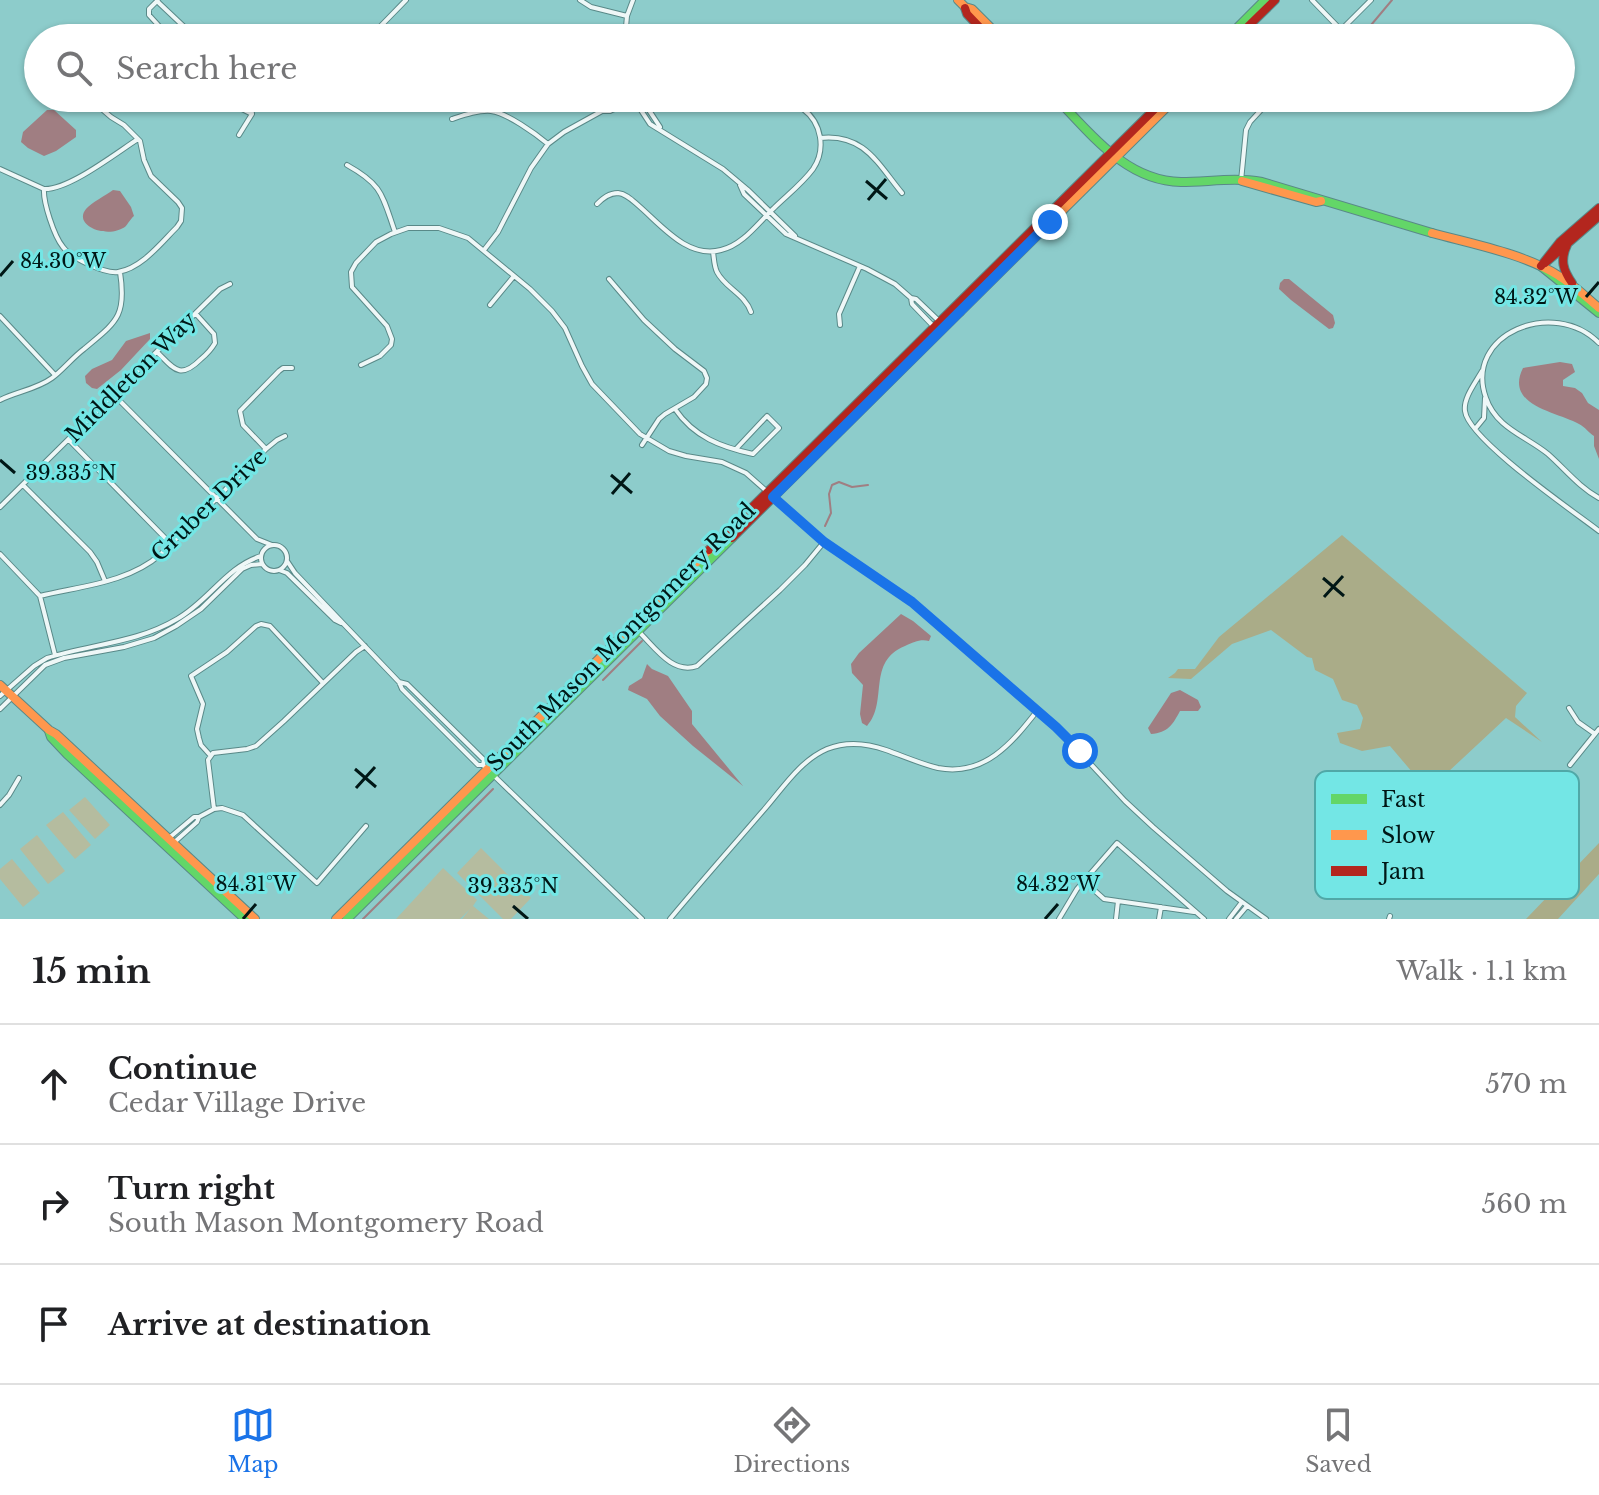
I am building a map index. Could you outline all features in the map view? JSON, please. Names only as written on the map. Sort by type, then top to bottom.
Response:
[{"type":"main road","points":[[1241,24],[1265,0]]},
{"type":"main road","points":[[1250,24],[1275,0]]},
{"type":"main road","points":[[961,4],[977,24]]},
{"type":"main road","points":[[961,4],[972,9],[987,24]]},
{"type":"main road","points":[[1070,112],[1113,154],[1139,173],[1164,182],[1179,183],[1253,180],[1318,198],[1515,256],[1552,270],[1598,307]]},
{"type":"main road","points":[[1113,154],[1152,112]]},
{"type":"main road","points":[[1113,154],[1161,112]]},
{"type":"main road","name":"South Mason Montgomery Road","points":[[336,919],[1113,154]]},
{"type":"main road","points":[[1541,266],[1599,208]]},
{"type":"main road","points":[[1541,266],[1599,216]]},
{"type":"main road","points":[[1567,244],[1562,266],[1577,289]]},
{"type":"main road","points":[[1541,266],[1598,307]]},
{"type":"main road","name":"South Mason Montgomery Road","points":[[347,919],[488,770],[638,631],[770,494]]},
{"type":"main road","points":[[5,691],[56,734],[245,919]]},
{"type":"main road","points":[[169,842],[255,919]]},
{"type":"street","points":[[157,24],[149,15],[149,9],[157,0],[180,24]]},
{"type":"street","points":[[383,24],[406,0]]},
{"type":"street","points":[[580,0],[591,7],[627,16]]},
{"type":"street","points":[[626,24],[633,0]]},
{"type":"street","points":[[1312,0],[1335,24]]},
{"type":"street","points":[[1347,24],[1371,0]]},
{"type":"street","points":[[44,189],[43,197],[63,248],[72,256],[107,271],[120,272],[137,265],[177,227],[182,208],[151,176],[138,139],[105,112]]},
{"type":"street","points":[[239,135],[252,114],[248,112]]},
{"type":"street","points":[[452,119],[478,112]]},
{"type":"street","points":[[496,112],[548,144]]},
{"type":"street","points":[[484,250],[498,232],[531,168],[548,144],[600,112]]},
{"type":"street","points":[[648,112],[674,140],[714,163],[748,190],[768,214],[796,238],[895,284],[916,299],[939,326]]},
{"type":"street","points":[[597,204],[611,194],[624,195],[683,244],[696,250],[725,250],[768,214],[813,169],[820,152],[820,138],[816,124],[806,112]]},
{"type":"street","points":[[1241,181],[1246,130],[1259,112]]},
{"type":"street","points":[[820,138],[843,138],[856,142],[902,193]]},
{"type":"street","points":[[0,169],[44,189],[59,187],[138,139]]},
{"type":"street","points":[[347,165],[376,185],[395,232]]},
{"type":"street","points":[[361,365],[380,356],[391,345],[392,339],[387,326],[352,287],[351,272],[356,263],[373,244],[395,232],[418,227],[459,233],[484,250],[545,304],[570,337],[592,384],[633,427],[659,446],[679,454],[737,468],[824,542],[912,602],[1068,739],[1137,813],[1266,919]]},
{"type":"street","points":[[713,252],[719,276],[747,303],[751,312]]},
{"type":"street","points":[[840,325],[842,307],[860,266]]},
{"type":"street","points":[[0,400],[41,384],[55,375],[112,327],[118,317],[122,296],[120,272]]},
{"type":"street","points":[[490,305],[514,276]]},
{"type":"street","points":[[609,279],[644,320],[707,375],[706,384],[701,390],[659,419],[642,445]]},
{"type":"street","name":"Middleton Way","points":[[0,507],[220,289],[230,284]]},
{"type":"street","points":[[157,352],[179,371],[185,372],[195,366],[212,349],[215,338],[196,313]]},
{"type":"street","points":[[0,316],[55,375]]},
{"type":"street","points":[[1599,343],[1587,332],[1567,324],[1553,322],[1518,328],[1506,335],[1494,349],[1465,404],[1465,414],[1475,429],[1503,456],[1599,531]]},
{"type":"street","points":[[1475,429],[1485,415],[1485,366]]},
{"type":"street","points":[[266,449],[243,425],[240,411],[279,371],[292,368]]},
{"type":"street","points":[[114,395],[257,539],[261,546],[262,564]]},
{"type":"street","points":[[1485,396],[1493,413],[1503,424],[1546,453],[1574,480],[1599,498]]},
{"type":"street","points":[[675,409],[699,436],[736,449],[753,454],[779,428],[767,416],[736,449]]},
{"type":"street","name":"Gruber Drive","points":[[40,596],[105,581],[136,571],[153,561],[266,449],[285,436]]},
{"type":"street","points":[[68,440],[171,544]]},
{"type":"street","points":[[23,485],[90,552],[105,581]]},
{"type":"street","points":[[257,539],[283,549],[295,573],[399,682],[407,684],[446,722],[484,760],[488,770],[642,919]]},
{"type":"street","points":[[638,631],[675,666],[697,666],[775,595],[824,542]]},
{"type":"street","points":[[175,624],[240,564],[261,555],[265,548],[272,545]]},
{"type":"street","points":[[0,554],[40,596],[56,658]]},
{"type":"street","points":[[279,570],[287,561]]},
{"type":"street","points":[[0,709],[5,691],[34,666],[175,624],[201,609],[242,569],[251,565],[262,564],[271,571],[287,573],[335,620],[342,623]]},
{"type":"street","points":[[210,755],[199,738],[197,729],[203,704],[191,676],[227,652],[256,626],[270,626],[323,683]]},
{"type":"street","points":[[214,809],[210,755],[256,746],[365,646]]},
{"type":"street","points":[[5,691],[56,658]]},
{"type":"street","points":[[1569,708],[1578,722],[1595,734]]},
{"type":"street","points":[[670,919],[791,778],[817,754],[840,745],[867,744],[934,767],[965,769],[982,764],[998,754],[1037,711]]},
{"type":"street","points":[[1570,765],[1599,729]]},
{"type":"street","points":[[0,805],[19,778]]},
{"type":"street","points":[[169,842],[197,822],[199,817],[222,808],[243,815],[317,883],[366,826]]},
{"type":"street","points":[[1059,919],[1077,889],[1117,843],[1204,919]]},
{"type":"street","points":[[1084,881],[1104,899],[1197,913]]},
{"type":"street","points":[[1116,919],[1118,901]]},
{"type":"street","points":[[1229,919],[1244,904]]},
{"type":"street","points":[[1236,919],[1244,904]]},
{"type":"street","points":[[1159,919],[1161,907]]},
{"type":"green space","points":[[1342,535],[1527,693],[1516,706],[1515,717],[1542,742],[1506,718],[1449,771],[1411,771],[1390,746],[1362,751],[1340,743],[1337,733],[1360,729],[1363,718],[1357,705],[1342,700],[1333,679],[1315,670],[1312,658],[1271,630],[1232,644],[1191,679],[1168,678],[1178,669],[1195,669],[1219,637]]},
{"type":"green space","points":[[85,797],[110,825],[95,839],[69,810]]},
{"type":"green space","points":[[63,812],[91,845],[75,859],[46,825]]},
{"type":"green space","points":[[37,835],[65,871],[48,884],[20,849]]},
{"type":"green space","points":[[1599,843],[1599,874],[1579,896],[1579,864]]},
{"type":"green space","points":[[481,848],[531,898],[511,919],[503,919],[457,873]]},
{"type":"green space","points":[[12,859],[40,893],[23,907],[0,879],[0,869]]},
{"type":"green space","points":[[443,868],[477,900],[473,906],[489,919],[462,919],[470,909],[460,919],[396,919]]},
{"type":"green space","points":[[1545,899],[1576,899],[1558,919],[1526,919]]},
{"type":"shaded area","points":[[45,112],[56,112],[76,130],[76,137],[44,156],[21,142],[23,132]]},
{"type":"shaded area","points":[[113,190],[120,191],[134,216],[126,226],[111,232],[88,226],[83,215],[86,209]]},
{"type":"shaded area","points":[[1284,279],[1289,279],[1333,315],[1333,328],[1329,329],[1279,289]]},
{"type":"shaded area","points":[[150,333],[150,339],[121,370],[97,389],[86,383],[85,376],[92,369],[112,360],[126,341]]},
{"type":"shaded area","points":[[1560,362],[1572,364],[1575,372],[1563,380],[1563,386],[1575,388],[1599,410],[1599,459],[1594,436],[1579,424],[1536,406],[1521,391],[1519,381],[1523,368]]},
{"type":"shaded area","points":[[901,614],[931,636],[929,641],[905,646],[886,662],[877,705],[867,726],[862,723],[860,714],[863,685],[852,673],[851,664]]},
{"type":"shaded area","points":[[647,664],[668,676],[692,711],[692,724],[743,786],[693,746],[660,716],[647,699],[628,690],[642,678]]},
{"type":"shaded area","points":[[1180,690],[1198,700],[1201,707],[1198,711],[1180,711],[1169,727],[1151,734],[1148,728],[1171,693]]},
{"type":"waterway","points":[[1372,24],[1392,0]]},
{"type":"waterway","points":[[825,526],[831,513],[829,494],[832,485],[839,482],[852,487],[868,485]]},
{"type":"waterway","points":[[603,680],[642,641]]},
{"type":"waterway","points":[[363,919],[493,789]]},
{"type":"traffic: fast","points":[[1241,24],[1265,0]]},
{"type":"traffic: fast","points":[[1069,112],[1111,153],[1143,174],[1181,182],[1262,182],[1432,233]]},
{"type":"traffic: fast","points":[[1542,267],[1599,313]]},
{"type":"traffic: fast","points":[[347,919],[732,538]]},
{"type":"traffic: fast","points":[[49,731],[67,754],[245,919]]},
{"type":"traffic: slow","points":[[958,0],[987,24]]},
{"type":"traffic: slow","points":[[960,312],[1162,112]]},
{"type":"traffic: slow","points":[[1242,181],[1321,201]]},
{"type":"traffic: slow","points":[[1432,233],[1498,250],[1545,268],[1575,287],[1599,308]]},
{"type":"traffic: slow","points":[[336,919],[709,550]]},
{"type":"traffic: slow","points":[[0,685],[255,919]]},
{"type":"traffic: jam","points":[[1250,24],[1275,0]]},
{"type":"traffic: jam","points":[[965,8],[977,24]]},
{"type":"traffic: jam","points":[[709,550],[1152,112]]},
{"type":"traffic: jam","points":[[1541,266],[1560,242],[1599,208]]},
{"type":"traffic: jam","points":[[1545,263],[1599,216]]},
{"type":"traffic: jam","points":[[1567,245],[1564,265],[1572,283]]},
{"type":"traffic: jam","points":[[732,538],[960,312]]},
{"type":"route","points":[[1050,222],[773,497],[824,542],[912,602],[1080,751]]}]
